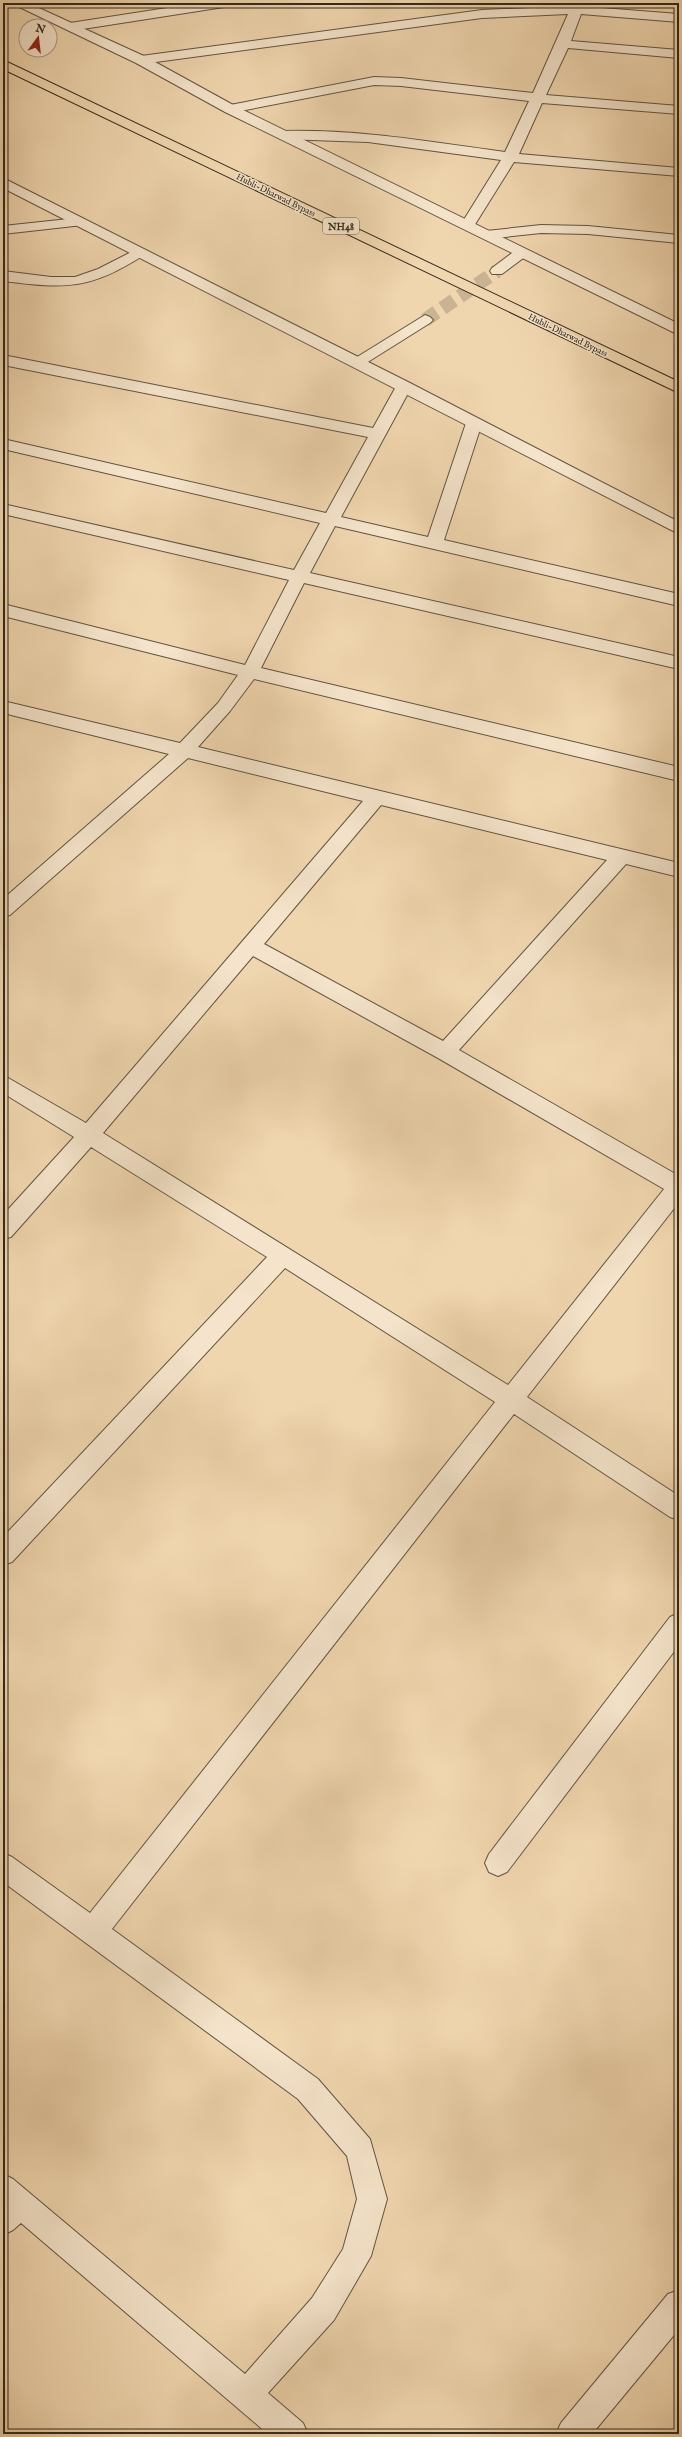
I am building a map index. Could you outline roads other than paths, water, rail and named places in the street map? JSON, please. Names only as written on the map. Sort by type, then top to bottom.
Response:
[{"type":"highway","name":"Hubli-Dharwad Bypass","points":[[3,64],[679,388]]},
{"type":"street","points":[[17,3],[142,60],[230,109],[679,330]]},
{"type":"street","points":[[70,27],[224,3]]},
{"type":"street","points":[[142,60],[482,14],[576,10],[679,18]]},
{"type":"street","points":[[467,226],[510,157],[563,44],[576,10]]},
{"type":"street","points":[[563,44],[679,54]]},
{"type":"street","points":[[230,109],[374,81],[402,82],[537,98],[679,110]]},
{"type":"street","points":[[283,135],[320,133],[372,137],[510,157],[679,172]]},
{"type":"street","points":[[3,182],[78,222],[404,386],[679,529]]},
{"type":"street","points":[[3,230],[78,222]]},
{"type":"street","points":[[486,235],[541,229],[588,230],[679,239]]},
{"type":"street","points":[[3,276],[55,282],[78,280],[98,276],[139,252]]},
{"type":"street","points":[[497,271],[521,253]]},
{"type":"street","points":[[357,362],[425,320]]},
{"type":"street","points":[[3,360],[376,434]]},
{"type":"street","points":[[3,910],[184,751],[224,707],[250,672],[298,577],[404,386]]},
{"type":"street","points":[[434,544],[474,423]]},
{"type":"street","points":[[3,444],[679,600]]},
{"type":"street","points":[[3,509],[679,663]]},
{"type":"street","points":[[3,610],[250,672],[679,774]]},
{"type":"street","points":[[3,707],[624,855],[679,870]]},
{"type":"street","points":[[3,1230],[89,1135],[377,796]]},
{"type":"street","points":[[445,1052],[624,855]]},
{"type":"street","points":[[92,1932],[513,1399],[679,1186],[445,1052],[251,946]]},
{"type":"street","points":[[3,1083],[283,1254],[513,1399],[679,1509]]},
{"type":"street","points":[[3,1554],[283,1254]]},
{"type":"street","points":[[498,1863],[679,1624]]},
{"type":"street","points":[[3,1866],[308,2090],[360,2149],[372,2199],[356,2256],[323,2310],[246,2395]]},
{"type":"street","points":[[9,2204],[246,2395],[292,2434]]},
{"type":"street","points":[[572,2434],[679,2305]]},
{"type":"tunnel","points":[[425,320],[497,271]]}]
